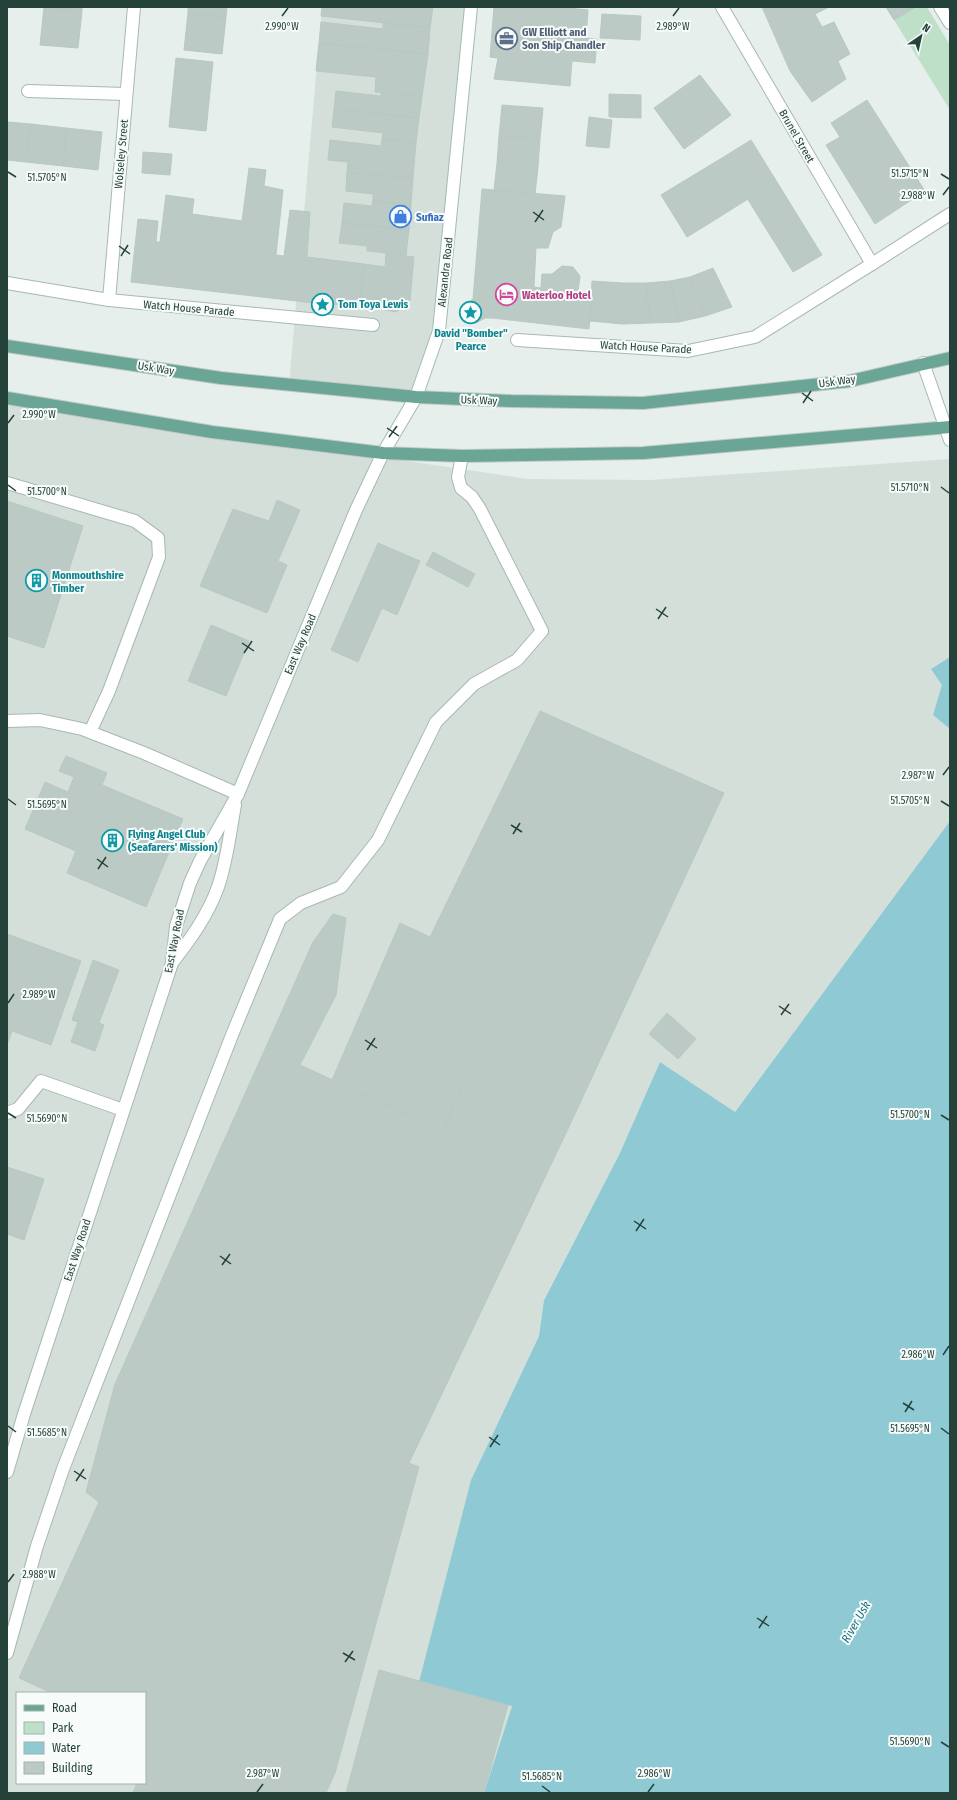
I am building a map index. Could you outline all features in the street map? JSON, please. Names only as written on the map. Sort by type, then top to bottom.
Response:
[{"type":"main road","name":"Usk Way","points":[[7,346],[221,378],[416,397],[511,401],[643,403],[850,381],[922,363],[950,358]]},
{"type":"main road","points":[[7,398],[212,432],[382,453],[462,456],[644,453],[949,432]]},
{"type":"street","name":"Wolseley Street","points":[[109,300],[134,7]]},
{"type":"street","name":"Alexandra Road","points":[[382,453],[416,397],[439,331],[471,7]]},
{"type":"street","name":"Brunel Street","points":[[722,7],[872,264]]},
{"type":"street","points":[[940,7],[950,23]]},
{"type":"street","points":[[28,91],[126,94]]},
{"type":"street","name":"Watch House Parade","points":[[517,340],[688,351],[755,338],[950,214]]},
{"type":"street","name":"Watch House Parade","points":[[7,283],[109,300],[372,325]]},
{"type":"street","points":[[922,363],[949,432]]},
{"type":"street","name":"East Way Road","points":[[7,1472],[24,1414],[172,963],[176,926],[184,898],[200,861],[238,794],[356,510],[382,453]]},
{"type":"street","points":[[7,1653],[37,1546],[63,1470],[229,1042],[280,919],[301,903],[341,887],[378,840],[436,722],[474,684],[517,660],[542,631],[480,509],[472,497],[460,488],[458,476],[462,456]]},
{"type":"street","points":[[7,483],[135,521],[158,538],[159,557],[109,691],[90,732]]},
{"type":"street","points":[[7,721],[40,720],[82,729],[144,753],[238,794],[223,870],[218,887],[200,923],[172,963]]},
{"type":"street","points":[[7,1113],[18,1108],[41,1081],[124,1110]]},
{"type":"shaded area","points":[[322,7],[471,7],[439,331],[416,397],[289,385]]},
{"type":"shaded area","points":[[7,398],[212,432],[528,479],[650,480],[950,459],[950,657],[931,669],[943,685],[933,715],[950,729],[950,821],[735,1112],[660,1062],[619,1155],[544,1299],[539,1336],[471,1480],[419,1686],[512,1706],[484,1793],[7,1793]]},
{"type":"green space","points":[[916,7],[927,7],[950,45],[950,110],[894,20]]},
{"type":"water","points":[[950,657],[950,729],[933,715],[942,685],[931,669]]},
{"type":"water","name":"River Usk","points":[[950,821],[950,1793],[484,1793],[512,1706],[418,1686],[471,1480],[539,1336],[544,1300],[619,1155],[660,1062],[735,1112]]},
{"type":"building","points":[[44,7],[82,11],[78,48],[40,45]]},
{"type":"building","points":[[44,7],[82,7],[82,11]]},
{"type":"building","points":[[188,7],[227,7],[226,17],[188,13]]},
{"type":"building","points":[[322,7],[433,7],[430,28],[321,16]]},
{"type":"building","points":[[494,7],[556,7],[588,10],[586,38],[597,39],[595,63],[572,61],[570,86],[494,79],[498,58],[490,57]]},
{"type":"building","points":[[762,7],[829,7],[815,14],[822,27],[834,22],[850,54],[838,61],[846,79],[812,102],[790,71]]},
{"type":"building","points":[[886,7],[916,7],[894,20]]},
{"type":"building","points":[[188,13],[226,17],[222,54],[184,50]]},
{"type":"building","points":[[602,14],[641,16],[640,40],[600,38]]},
{"type":"building","points":[[321,22],[383,29],[383,23],[430,28],[428,54],[319,43]]},
{"type":"building","points":[[319,43],[428,54],[422,96],[375,92],[376,77],[316,71]]},
{"type":"building","points":[[176,58],[213,62],[206,131],[169,127]]},
{"type":"building","points":[[700,75],[731,115],[684,149],[654,108]]},
{"type":"building","points":[[336,91],[381,96],[381,92],[422,96],[419,118],[334,109]]},
{"type":"building","points":[[609,94],[641,95],[641,118],[609,117]]},
{"type":"building","points":[[867,100],[925,191],[875,224],[826,145],[840,137],[831,123]]},
{"type":"building","points":[[502,105],[543,108],[540,139],[499,136]]},
{"type":"building","points":[[334,109],[419,118],[416,143],[382,139],[383,133],[332,127]]},
{"type":"building","points":[[589,117],[612,120],[609,148],[586,146]]},
{"type":"building","points":[[7,122],[31,124],[26,162],[7,160]]},
{"type":"building","points":[[31,124],[66,128],[63,166],[26,162]]},
{"type":"building","points":[[66,128],[102,132],[98,170],[63,166]]},
{"type":"building","points":[[499,136],[540,139],[538,167],[497,163]]},
{"type":"building","points":[[382,139],[416,143],[413,178],[347,172],[348,162],[328,160],[330,140],[381,146]]},
{"type":"building","points":[[751,140],[822,255],[793,272],[722,158]]},
{"type":"building","points":[[143,152],[172,154],[170,175],[142,173]]},
{"type":"building","points":[[722,158],[748,199],[705,226],[679,184]]},
{"type":"building","points":[[497,163],[538,167],[535,194],[494,190]]},
{"type":"building","points":[[249,168],[266,170],[264,186],[283,190],[276,255],[284,256],[290,210],[310,212],[307,257],[364,264],[359,305],[323,304],[131,282],[138,219],[158,221],[156,242],[160,242],[166,195],[194,199],[192,214],[242,221]]},
{"type":"building","points":[[347,172],[413,178],[411,205],[373,201],[373,194],[346,191]]},
{"type":"building","points":[[679,184],[705,226],[687,237],[661,195]]},
{"type":"building","points":[[482,189],[565,196],[561,227],[553,232],[548,248],[536,248],[534,287],[541,288],[542,274],[552,274],[562,266],[573,267],[580,276],[578,291],[592,292],[589,329],[492,318],[485,318],[476,323],[470,322],[465,318],[464,306],[473,299]]},
{"type":"building","points":[[373,201],[411,205],[409,230],[342,223],[344,203],[372,206]]},
{"type":"building","points":[[342,223],[409,230],[406,255],[367,251],[367,246],[339,243]]},
{"type":"building","points":[[386,253],[414,257],[410,300],[405,306],[396,312],[359,305],[364,264],[385,267]]},
{"type":"building","points":[[713,268],[732,307],[705,316],[690,277]]},
{"type":"building","points":[[690,277],[705,316],[679,322],[670,281]]},
{"type":"building","points":[[592,281],[623,283],[623,324],[590,321]]},
{"type":"building","points":[[670,281],[679,322],[650,323],[646,283]]},
{"type":"building","points":[[623,283],[646,283],[650,323],[623,324]]},
{"type":"building","points":[[277,500],[300,510],[278,561],[287,565],[267,613],[200,586],[233,509],[269,521]]},
{"type":"building","name":"Monmouthshire Timber","points":[[7,501],[83,526],[44,648],[7,636]]},
{"type":"building","points":[[378,543],[420,561],[397,615],[382,608],[358,662],[331,650]]},
{"type":"building","points":[[433,552],[475,574],[468,587],[426,565]]},
{"type":"building","points":[[211,625],[249,641],[226,696],[188,681]]},
{"type":"building","points":[[540,711],[724,793],[567,1131],[463,1082],[444,1131],[332,1080],[400,923],[430,937]]},
{"type":"building","name":"Flying Angel Club (Seafarers' Mission)","points":[[66,756],[107,773],[102,785],[183,819],[146,907],[67,873],[76,851],[25,829],[45,782],[68,792],[74,777],[59,771]]},
{"type":"building","points":[[333,914],[346,918],[336,995],[300,1065],[444,1131],[463,1082],[567,1131],[409,1463],[419,1467],[335,1773],[326,1793],[133,1793],[137,1784],[146,1784],[146,1692],[50,1692],[19,1678],[99,1502],[86,1492],[115,1384],[313,942]]},
{"type":"building","points":[[7,934],[81,961],[51,1045],[12,1031],[7,1045]]},
{"type":"building","points":[[93,960],[119,970],[99,1023],[104,1025],[95,1051],[71,1042],[78,1022],[72,1020]]},
{"type":"building","points":[[667,1013],[696,1039],[678,1059],[649,1034]]},
{"type":"building","points":[[7,1167],[44,1179],[24,1240],[7,1234]]},
{"type":"building","points":[[379,1670],[508,1705],[484,1793],[346,1793]]},
{"type":"place","name":"GW Elliott and Son Ship Chandler","points":[[507,38]]},
{"type":"place","name":"Sufiaz","points":[[400,217]]},
{"type":"place","name":"Waterloo Hotel","points":[[507,295]]},
{"type":"place","name":"Tom Toya Lewis","points":[[323,304]]},
{"type":"place","name":"David \"Bomber\" Pearce","points":[[471,313]]},
{"type":"place","name":"Monmouthshire Timber","points":[[36,581]]},
{"type":"place","name":"Flying Angel Club (Seafarers' Mission)","points":[[113,840]]}]
